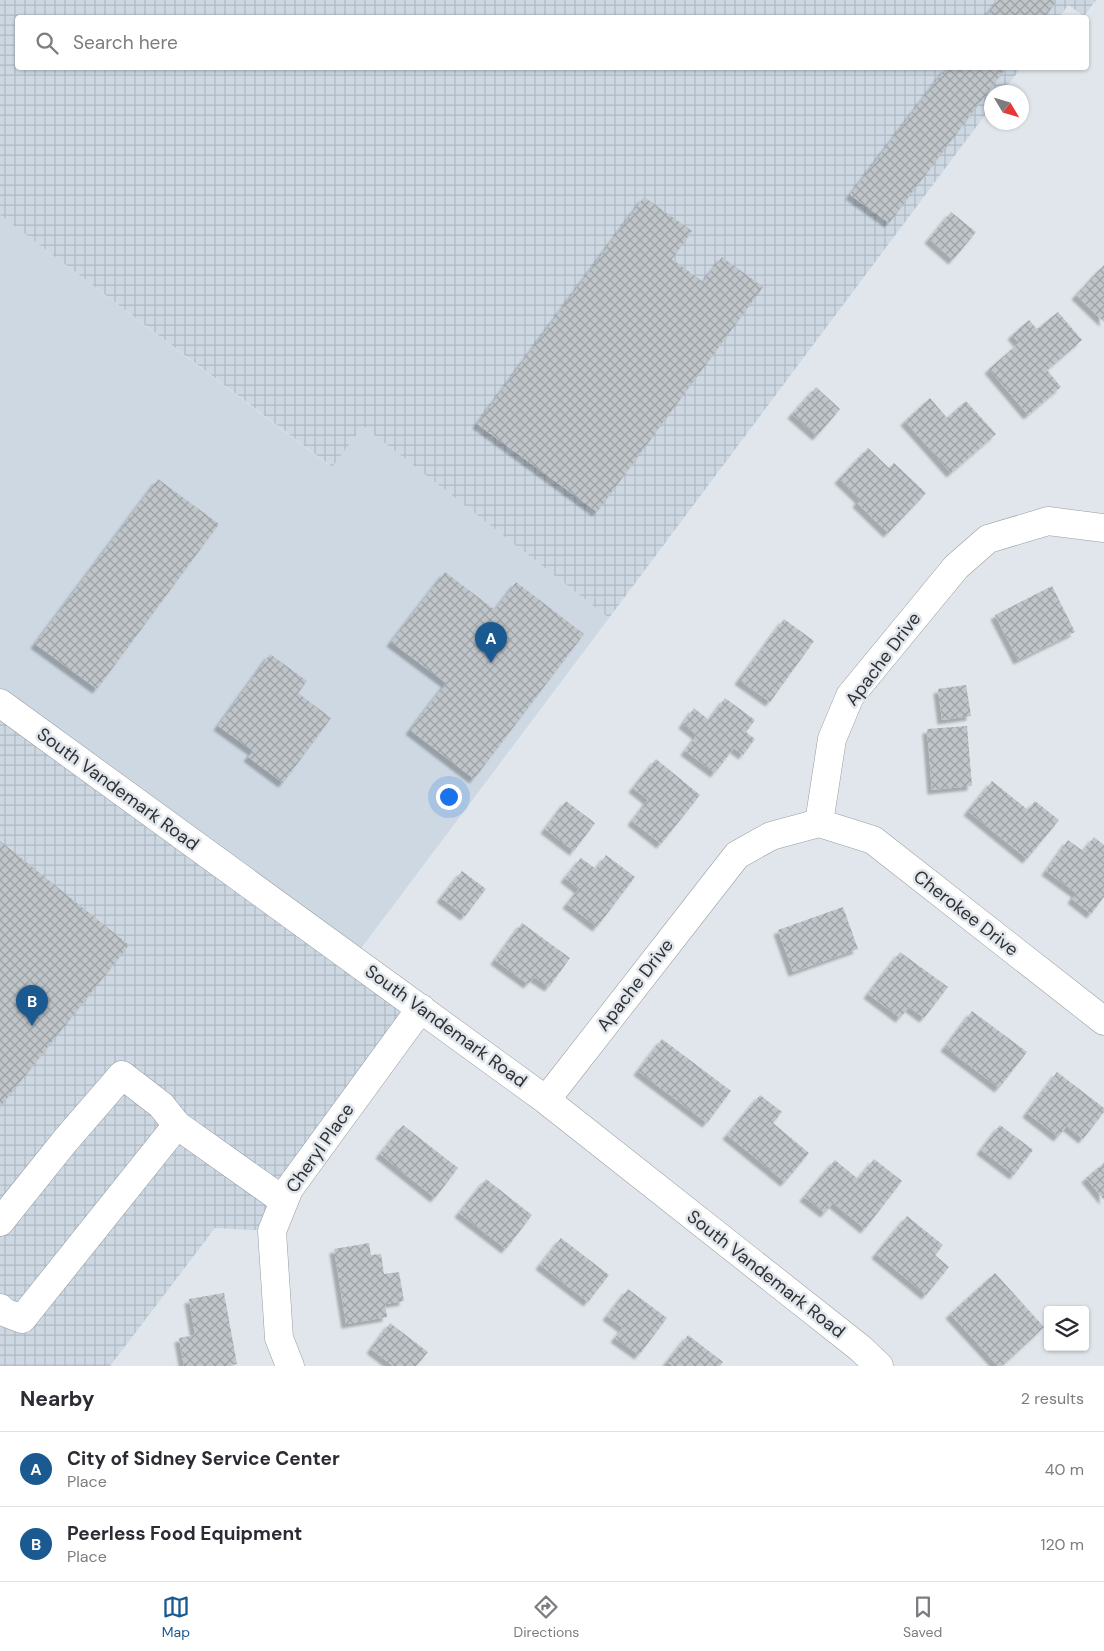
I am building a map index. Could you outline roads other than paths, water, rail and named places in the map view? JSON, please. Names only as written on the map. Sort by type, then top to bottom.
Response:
[{"type":"street","name":"Apache Drive","points":[[546,1100],[737,854],[771,836],[819,823],[832,739],[850,696],[956,567],[988,539],[1048,521],[1104,528]]},
{"type":"street","name":"South Vandemark Road","points":[[0,703],[546,1100],[853,1342],[879,1366]]},
{"type":"street","name":"Cherokee Drive","points":[[819,823],[873,840],[1104,1021]]},
{"type":"street","name":"Cheryl Place","points":[[290,1366],[279,1338],[272,1230],[288,1189],[420,1008]]},
{"type":"street","points":[[0,1222],[65,1141],[122,1075],[161,1105],[177,1125],[284,1201]]},
{"type":"street","points":[[0,1308],[4,1312],[22,1319],[177,1125]]},
{"type":"place","name":"City of Sidney Service Center","points":[[491,663]]},
{"type":"place","name":"Peerless Food Equipment","points":[[32,1026]]}]
